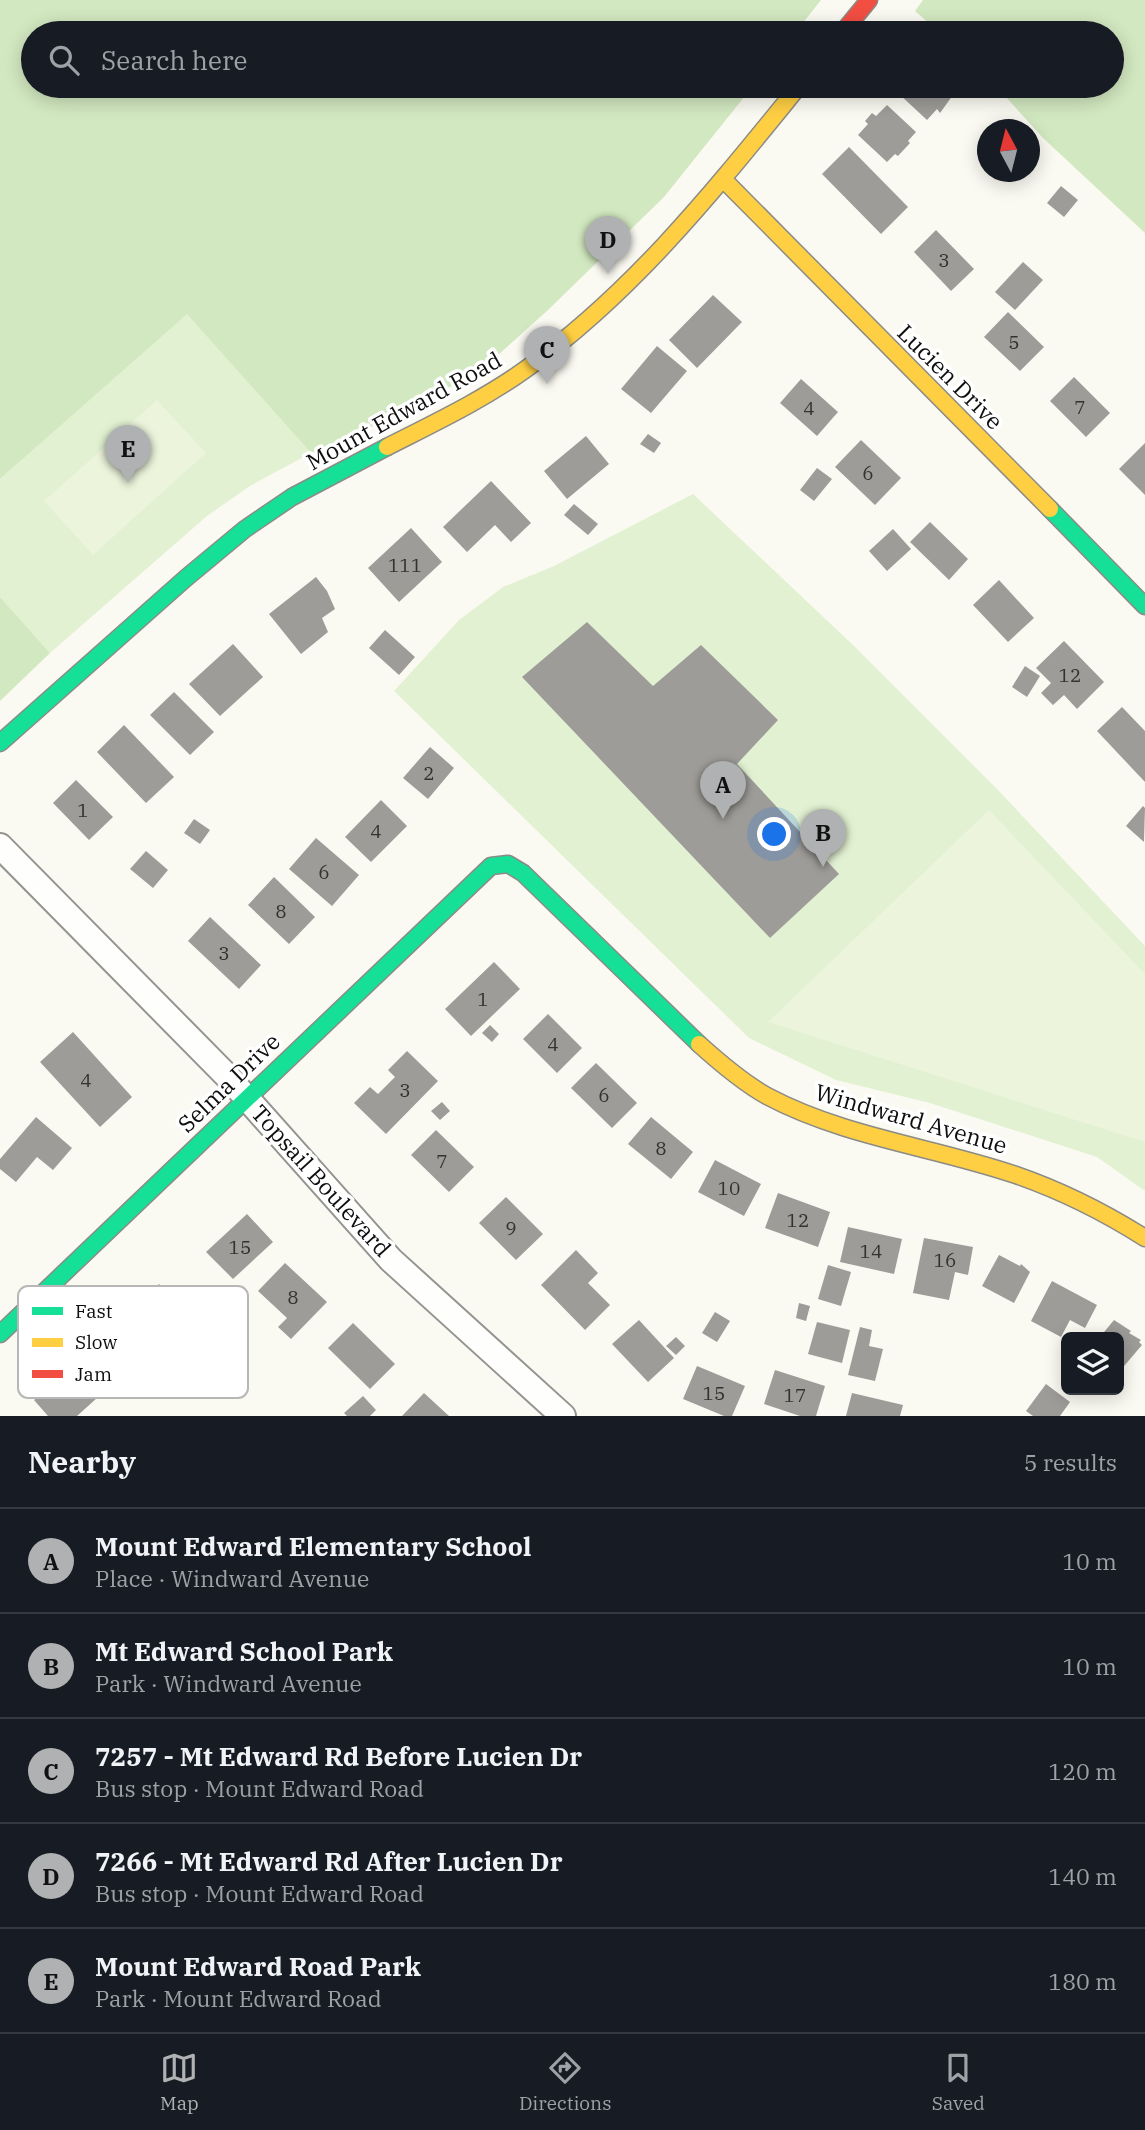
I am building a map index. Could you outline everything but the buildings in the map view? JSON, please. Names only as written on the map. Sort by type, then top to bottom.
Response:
[{"type":"street","points":[[852,21],[869,0]]},
{"type":"street","name":"Mount Edward Road","points":[[0,743],[194,571],[262,517],[344,468],[477,400],[525,370],[589,319],[723,179],[789,98]]},
{"type":"street","name":"Lucien Drive","points":[[723,179],[1145,606]]},
{"type":"street","name":"Topsail Boulevard","points":[[0,846],[246,1097],[391,1260],[563,1416]]},
{"type":"street","name":"Windward Avenue","points":[[491,866],[507,862],[524,873],[693,1038],[739,1077],[780,1103],[840,1128],[1010,1171],[1102,1209],[1145,1238]]},
{"type":"street","name":"Selma Drive","points":[[50,1286],[491,866]]},
{"type":"street","name":"Selma Drive","points":[[0,1334],[18,1317]]},
{"type":"green space","points":[[0,0],[821,0],[804,21],[21,21],[21,98],[743,98],[664,197],[548,310],[479,372],[367,429],[311,453],[187,314],[0,479]]},
{"type":"green space","points":[[923,0],[1145,0],[1145,233],[1043,138],[1040,135],[1040,119],[1026,119],[1007,98],[1124,98],[1124,21],[926,21],[915,11]]},
{"type":"green space","points":[[187,313],[311,453],[250,486],[207,516],[50,653],[0,597],[0,479]]},
{"type":"green space","points":[[157,400],[206,453],[93,555],[44,501]]},
{"type":"green space","points":[[693,494],[853,645],[997,789],[1145,946],[1145,1191],[1097,1157],[930,1103],[836,1080],[749,1038],[394,691],[459,620],[503,587],[554,566]]},
{"type":"green space","points":[[0,597],[50,653],[0,701]]},
{"type":"green space","points":[[989,810],[1145,974],[1145,1142],[768,1022]]},
{"type":"traffic: fast","points":[[0,743],[245,529],[292,497],[387,447]]},
{"type":"traffic: fast","points":[[1050,509],[1145,606]]},
{"type":"traffic: fast","points":[[50,1286],[491,866],[508,864],[523,873],[699,1044]]},
{"type":"traffic: fast","points":[[0,1334],[18,1317]]},
{"type":"traffic: slow","points":[[387,447],[458,411],[510,380],[603,307],[705,200],[789,98]]},
{"type":"traffic: slow","points":[[723,179],[1050,509]]},
{"type":"traffic: slow","points":[[699,1044],[749,1085],[796,1110],[858,1132],[985,1165],[1033,1181],[1114,1219],[1145,1238]]},
{"type":"traffic: jam","points":[[852,21],[869,0]]},
{"type":"place","name":"7266 - Mt Edward Rd After Lucien Dr","points":[[608,274]]},
{"type":"place","name":"7257 - Mt Edward Rd Before Lucien Dr","points":[[547,384]]},
{"type":"place","name":"Mount Edward Road Park","points":[[128,483]]},
{"type":"place","name":"Mount Edward Elementary School","points":[[723,819]]},
{"type":"place","name":"Mt Edward School Park","points":[[823,867]]}]
